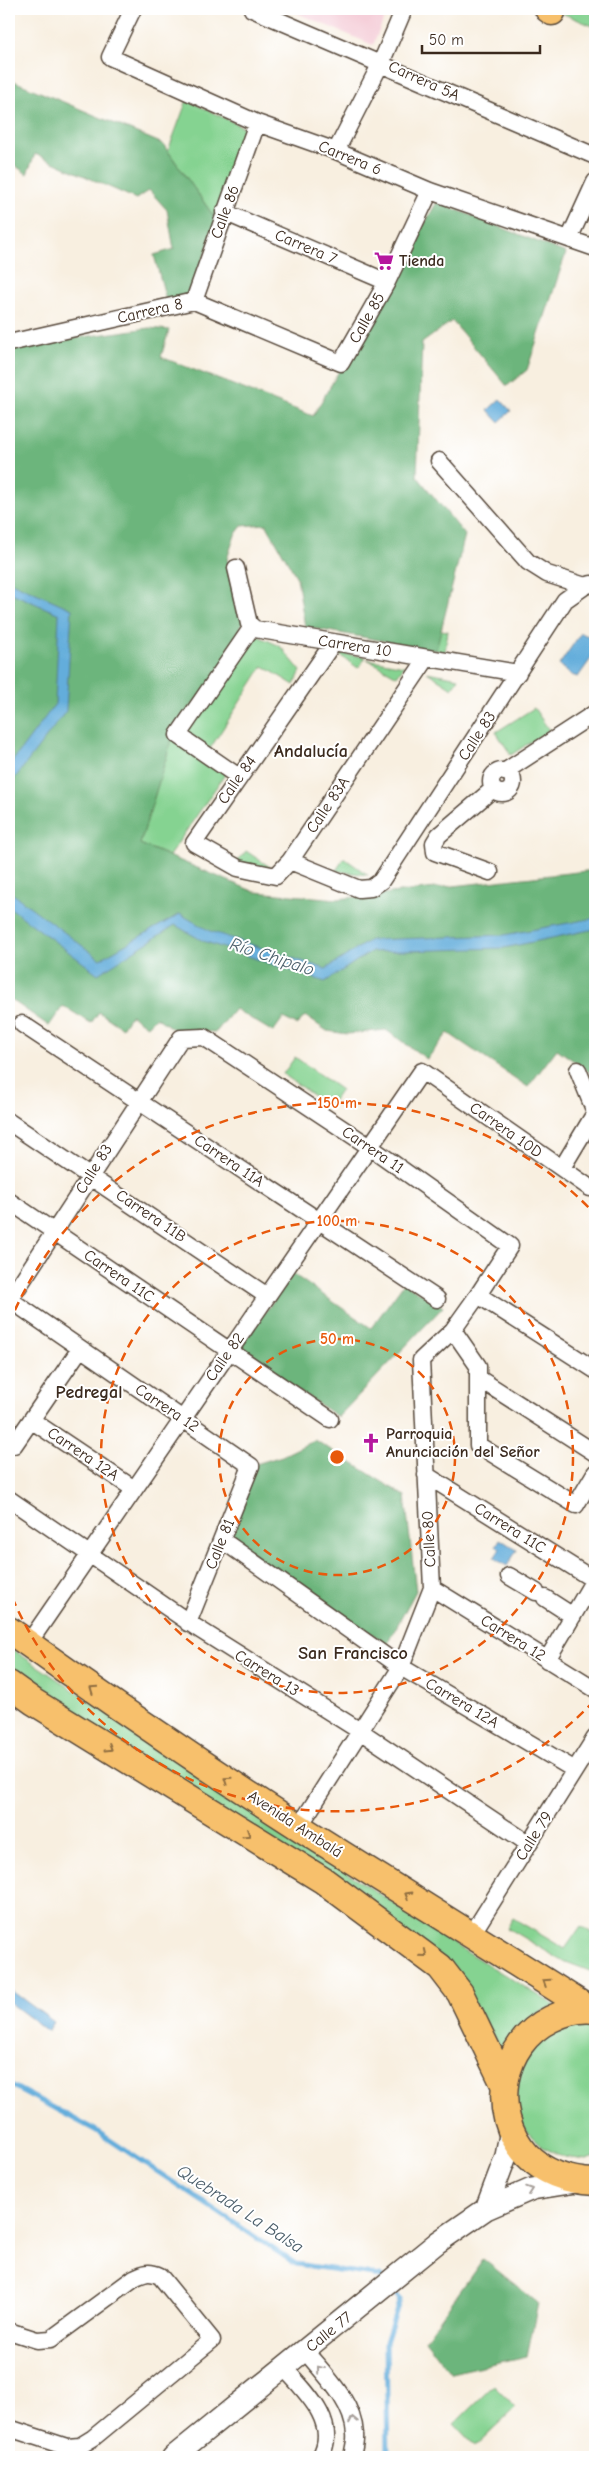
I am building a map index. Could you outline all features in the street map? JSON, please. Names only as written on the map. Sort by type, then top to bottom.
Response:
[{"type":"main road","name":"Avenida Ambalá","points":[[18,1637],[299,1827],[591,2009]]},
{"type":"main road","name":"Avenida Ambalá","points":[[9,1684],[34,1702],[324,1881],[432,1960],[440,1967],[460,1993],[504,2084]]},
{"type":"main road","points":[[586,2182],[549,2172],[527,2154],[511,2130],[504,2108],[504,2084],[511,2060],[523,2040],[535,2029],[563,2013],[591,2009]]},
{"type":"street","name":"Carrera 6","points":[[133,9],[110,57],[257,123],[336,151],[430,191],[595,248]]},
{"type":"street","name":"Carrera 5A","points":[[252,9],[381,62],[595,156]]},
{"type":"street","points":[[336,151],[381,62],[404,9]]},
{"type":"street","name":"Calle 86","points":[[194,301],[257,123]]},
{"type":"street","points":[[569,239],[595,182]]},
{"type":"street","name":"Calle 85","points":[[341,363],[387,282],[430,191]]},
{"type":"street","name":"Carrera 7","points":[[224,212],[387,282]]},
{"type":"street","name":"Carrera 8","points":[[9,343],[194,301],[341,363]]},
{"type":"street","points":[[439,461],[528,562],[547,574],[590,584]]},
{"type":"street","points":[[236,568],[252,626],[178,734],[239,777]]},
{"type":"street","name":"Calle 83","points":[[290,861],[359,889],[371,888],[381,881],[565,600],[590,584]]},
{"type":"street","name":"Carrera 10","points":[[252,626],[333,643],[518,673]]},
{"type":"street","name":"Calle 84","points":[[276,876],[238,868],[194,843],[333,643]]},
{"type":"street","name":"Calle 83A","points":[[276,876],[290,861],[427,658]]},
{"type":"street","points":[[490,872],[435,852],[434,843],[439,835],[493,789],[502,793],[511,788],[512,778],[504,772],[595,713]]},
{"type":"street","name":"Carrera 11A","points":[[22,1024],[436,1299]]},
{"type":"street","name":"Carrera 11","points":[[181,1038],[204,1037],[370,1147],[510,1246]]},
{"type":"street","name":"Calle 83","points":[[9,1300],[55,1233],[138,1101],[181,1038]]},
{"type":"street","points":[[562,1168],[595,1113],[578,1070]]},
{"type":"street","name":"Calle 82","points":[[18,1637],[90,1554],[422,1071]]},
{"type":"street","name":"Carrera 10D","points":[[422,1071],[590,1188]]},
{"type":"street","name":"Carrera 11B","points":[[9,1122],[91,1175],[267,1296]]},
{"type":"street","name":"Carrera 11C","points":[[9,1201],[330,1419]]},
{"type":"street","name":"Calle 80","points":[[299,1827],[401,1667],[432,1588],[422,1360],[452,1330],[478,1295],[510,1246]]},
{"type":"street","points":[[478,1295],[595,1370]]},
{"type":"street","name":"Carrera 12","points":[[9,1300],[251,1466]]},
{"type":"street","points":[[452,1330],[478,1366],[478,1445],[576,1505],[595,1473]]},
{"type":"street","points":[[14,1445],[80,1349]]},
{"type":"street","points":[[478,1378],[595,1453]]},
{"type":"street","name":"Carrera 12A","points":[[32,1420],[134,1489]]},
{"type":"street","name":"Calle 81","points":[[188,1622],[251,1466]]},
{"type":"street","name":"Carrera 11C","points":[[426,1475],[595,1579]]},
{"type":"street","name":"Carrera 13","points":[[9,1499],[188,1622],[360,1731],[529,1844]]},
{"type":"street","name":"Carrera 12A","points":[[229,1545],[401,1667],[575,1770]]},
{"type":"street","points":[[509,1576],[573,1616]]},
{"type":"street","points":[[547,1660],[595,1579]]},
{"type":"street","name":"Carrera 12","points":[[432,1588],[595,1689]]},
{"type":"street","name":"Calle 79","points":[[472,1934],[595,1738]]},
{"type":"street","points":[[486,2209],[506,2156],[511,2130]]},
{"type":"street","name":"Calle 77","points":[[173,2457],[438,2242],[486,2209],[532,2189],[586,2182]]},
{"type":"street","points":[[9,2331],[37,2340],[51,2339],[134,2278],[145,2272],[153,2272],[160,2276],[212,2340],[93,2438],[80,2446],[67,2447],[9,2428]]},
{"type":"street","points":[[305,2351],[335,2387],[351,2412],[355,2434],[352,2457]]},
{"type":"street","points":[[284,2368],[314,2403],[326,2426],[328,2439],[320,2457]]},
{"type":"shaded area","points":[[287,9],[388,9],[373,45]]},
{"type":"green space","points":[[552,9],[583,9],[595,14],[595,27]]},
{"type":"green space","points":[[9,79],[163,144],[217,221],[189,299],[167,303],[154,255],[174,249],[167,210],[149,190],[136,199],[35,154],[27,174],[9,161]]},
{"type":"green space","points":[[187,100],[249,130],[217,221],[168,151]]},
{"type":"green space","points":[[437,202],[566,253],[527,370],[507,386],[452,321],[422,343],[417,476],[465,535],[436,650],[305,627],[297,578],[266,524],[242,526],[235,535],[227,559],[247,612],[222,670],[177,722],[140,844],[255,892],[338,899],[595,870],[595,1076],[557,1049],[528,1087],[448,1033],[427,1059],[386,1030],[347,1034],[327,1031],[305,1016],[297,1025],[283,1018],[273,1032],[235,1009],[216,1032],[176,1031],[156,1017],[147,1026],[131,1015],[122,1028],[99,1012],[91,1023],[63,1006],[49,1026],[9,998],[9,347],[149,328],[169,330],[161,357],[313,416]]},
{"type":"green space","points":[[421,627],[448,631],[445,652],[418,647]]},
{"type":"green space","points":[[240,628],[280,646],[301,671],[294,685],[263,666],[204,758],[226,773],[169,856],[140,844],[177,722],[222,670]]},
{"type":"green space","points":[[337,653],[366,657],[358,668]]},
{"type":"green space","points":[[367,659],[404,666],[397,676]]},
{"type":"green space","points":[[427,672],[459,678],[452,688]]},
{"type":"green space","points":[[534,708],[549,730],[511,755],[496,732]]},
{"type":"green space","points":[[246,851],[273,869],[237,862]]},
{"type":"green space","points":[[344,858],[368,875],[336,871]]},
{"type":"green space","points":[[295,1057],[341,1090],[329,1107],[283,1074]]},
{"type":"green space","points":[[293,1274],[371,1328],[404,1283],[443,1307],[338,1417],[237,1350]]},
{"type":"green space","points":[[315,1440],[405,1496],[416,1591],[387,1644],[222,1535],[256,1464],[282,1456]]},
{"type":"green space","points":[[9,1647],[462,1949],[556,2006],[538,2013],[524,2022],[513,2034],[502,2051],[449,1963],[9,1670]]},
{"type":"green space","points":[[513,1918],[565,1949],[581,1926],[595,1935],[595,1973],[561,1960],[507,1928]]},
{"type":"green space","points":[[583,2022],[595,2025],[595,2157],[586,2160],[564,2157],[544,2148],[528,2133],[517,2114],[516,2071],[526,2051],[561,2025]]},
{"type":"green space","points":[[483,2259],[538,2303],[527,2356],[451,2373],[425,2340]]},
{"type":"green space","points":[[494,2385],[516,2407],[475,2446],[454,2424]]},
{"type":"water","points":[[500,399],[511,411],[499,422],[488,410]]},
{"type":"water","points":[[9,581],[72,609],[66,711],[9,786],[9,766],[55,704],[59,614],[9,592]]},
{"type":"water","points":[[581,633],[595,639],[595,653],[578,677],[571,675],[559,665]]},
{"type":"water","name":"Río Chipalo","points":[[9,891],[100,959],[180,914],[210,931],[326,969],[370,940],[504,935],[595,918],[595,929],[504,948],[370,952],[325,982],[203,941],[175,925],[98,974],[9,907]]},
{"type":"water","points":[[500,1539],[517,1550],[507,1566],[494,1558],[500,1549],[496,1546]]},
{"type":"water","points":[[9,1989],[54,2022],[48,2031],[9,2002]]},
{"type":"waterway","name":"Quebrada La Balsa","points":[[9,2084],[95,2130],[296,2264],[380,2276],[384,2280]]},
{"type":"waterway","name":"Quebrada La Balsa","points":[[388,2457],[386,2342],[400,2299],[389,2287]]},
{"type":"place","name":"Tienda","points":[[384,261]]},
{"type":"place","name":"Parroquia Anunciación del Señor","points":[[371,1443]]},
{"type":"district","name":"Andalucía","points":[[311,751]]},
{"type":"district","name":"Pedregal","points":[[89,1392]]},
{"type":"district","name":"San Francisco","points":[[353,1653]]}]
